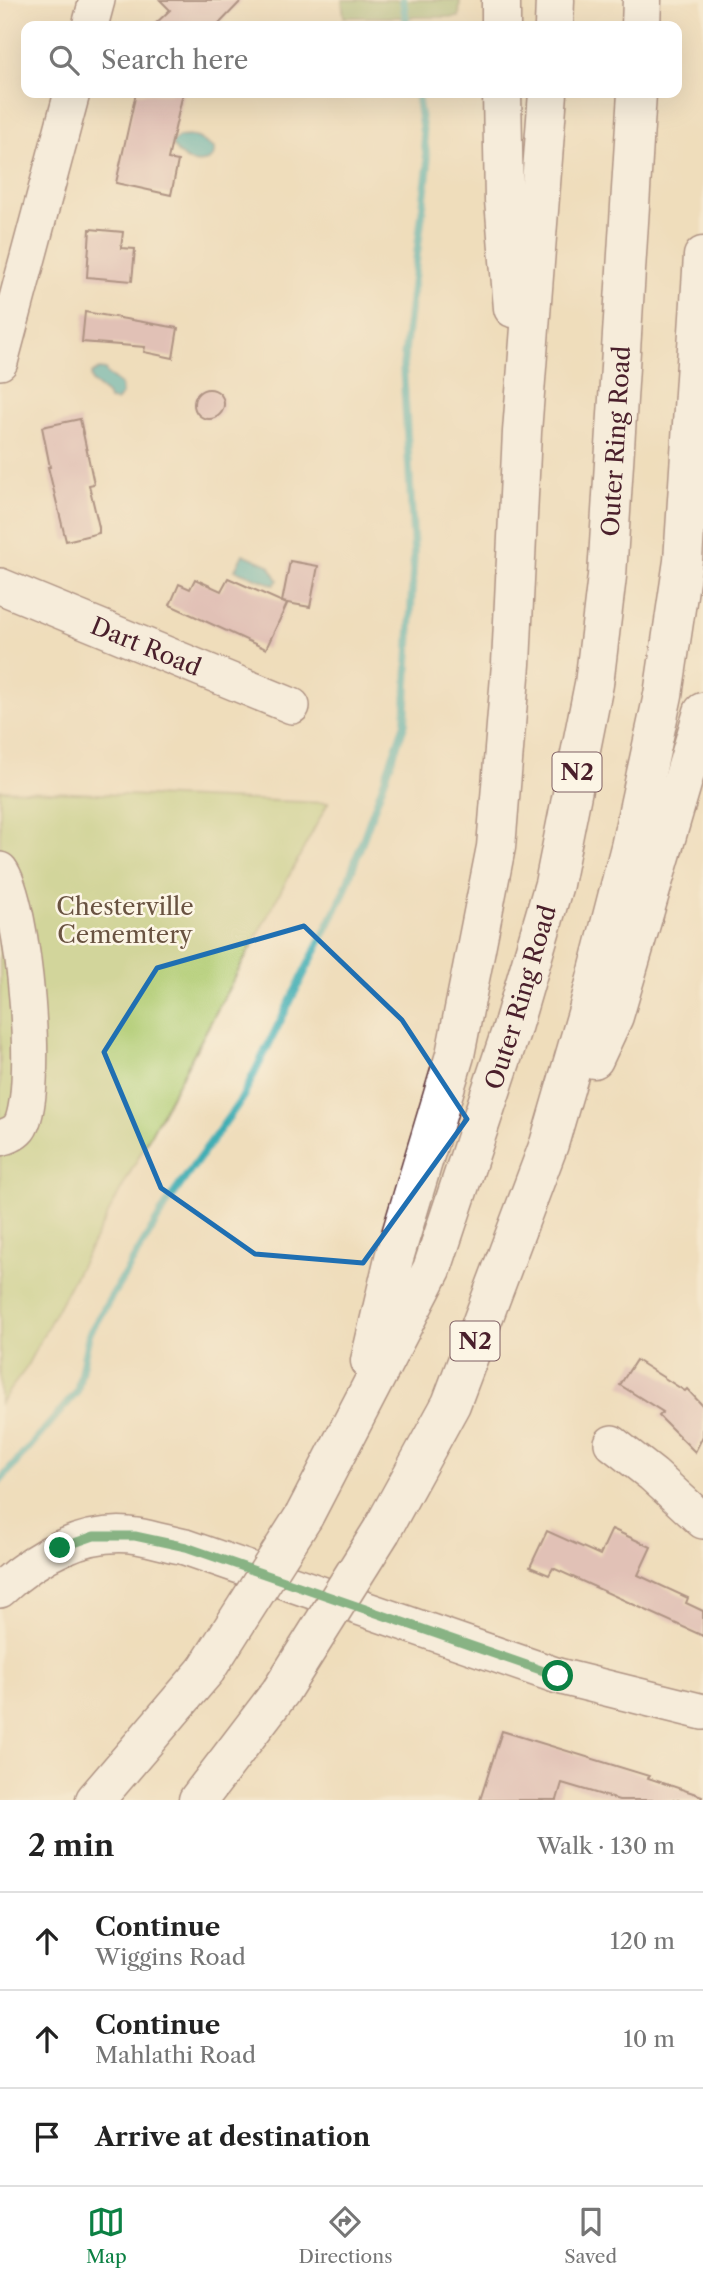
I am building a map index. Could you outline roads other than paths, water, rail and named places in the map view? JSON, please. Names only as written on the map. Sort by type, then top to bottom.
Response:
[{"type":"highway","points":[[501,0],[501,21]]},
{"type":"highway","points":[[554,21],[555,0]]},
{"type":"highway","points":[[641,21],[642,0]]},
{"type":"highway","points":[[502,98],[504,200],[522,432]]},
{"type":"highway","points":[[358,1415],[394,1258],[455,1055],[496,847],[511,664],[522,432],[548,98]]},
{"type":"highway","name":"Outer Ring Road","points":[[95,1800],[206,1670],[304,1516],[432,1269],[511,1031],[554,884],[594,684],[607,576],[637,98]]},
{"type":"highway","name":"N2","points":[[198,1800],[281,1691],[382,1530],[451,1404],[549,1144],[588,1010],[626,860],[663,695],[683,561],[703,256]]},
{"type":"highway","points":[[549,1144],[614,1016],[703,712]]},
{"type":"street","points":[[91,21],[97,0]]},
{"type":"street","points":[[0,362],[71,98]]},
{"type":"street","name":"Dart Road","points":[[0,586],[292,706]]},
{"type":"street","points":[[0,870],[14,904],[24,958],[28,1052],[24,1116],[20,1128],[0,1138]]},
{"type":"street","points":[[612,1443],[653,1475],[703,1521]]},
{"type":"street","points":[[0,1590],[19,1572],[60,1548],[94,1536],[135,1536],[186,1547],[558,1676],[703,1712]]},
{"type":"water","points":[[190,136],[215,149],[211,158],[198,163],[187,160],[178,153],[171,143],[179,137]]},
{"type":"water","points":[[99,369],[105,370],[121,385],[122,395],[116,401],[109,400],[107,394],[92,382],[91,374]]},
{"type":"water","points":[[243,554],[269,565],[278,580],[274,585],[235,570]]},
{"type":"waterway","points":[[403,0],[406,21]]},
{"type":"waterway","points":[[0,1481],[77,1392],[89,1334],[168,1202],[241,1100],[343,895],[405,723],[414,552],[403,366],[428,166],[418,98]]},
{"type":"park label","name":"Chesterville Cememtery","points":[[125,920]]}]
